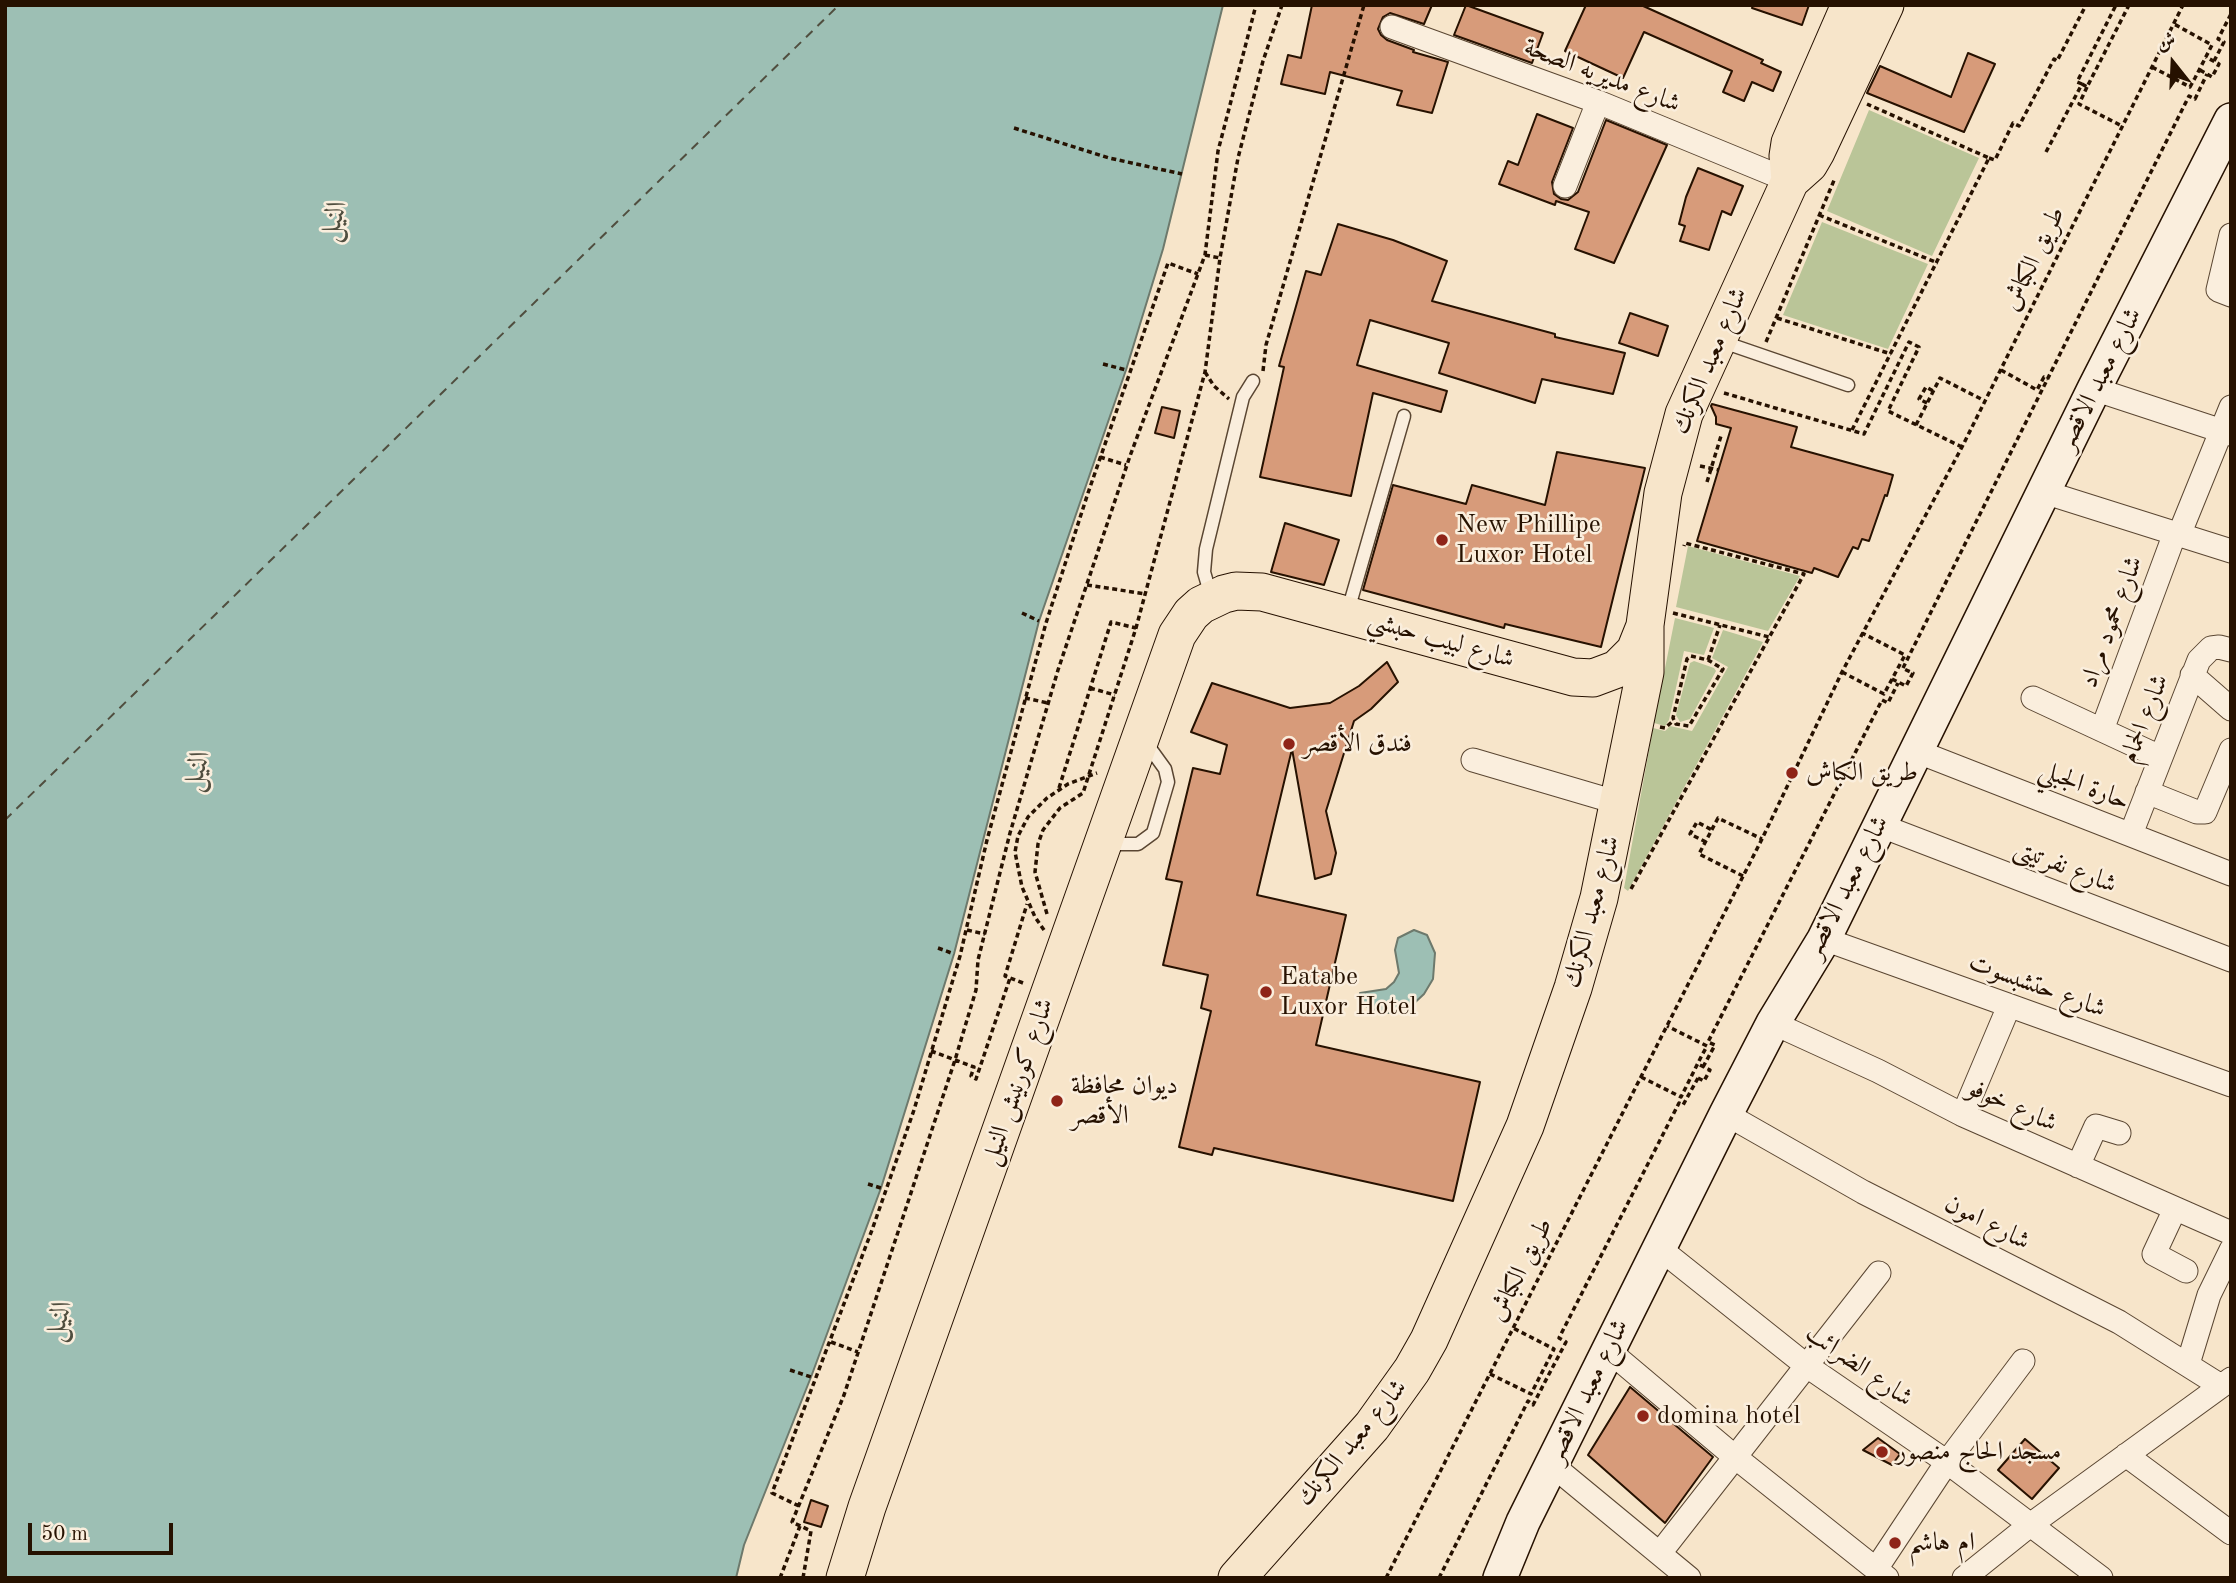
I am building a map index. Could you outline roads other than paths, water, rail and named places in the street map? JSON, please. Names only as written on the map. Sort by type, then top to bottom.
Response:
[{"type":"main road","name":"شارع معبد الكرنك","points":[[1790,181],[1790,143],[1850,5]]},
{"type":"main road","name":"شارع معبد الكرنك","points":[[1237,1578],[1372,1426],[1400,1389],[1429,1340],[1525,1126],[1573,988],[1599,898],[1644,673],[1657,625],[1663,493],[1674,448],[1695,385],[1790,181],[1809,164],[1816,152],[1885,5]]},
{"type":"main road","name":"شارع معبد الاقصر","points":[[1500,1578],[1523,1522],[1726,1114],[1773,1023],[1824,939],[2094,389],[2226,140]]},
{"type":"main road","name":"شارع لبيب حبشي","points":[[1212,599],[1236,591],[1262,592],[1573,677],[1592,678],[1618,669],[1657,625]]},
{"type":"main road","name":"شارع كورنيش النيل","points":[[845,1578],[1048,940],[1103,844],[1177,635],[1191,614],[1212,599]]},
{"type":"main road","points":[[1573,677],[1611,699],[1635,726]]},
{"type":"street","name":"شارع مديريه الصحة","points":[[1392,27],[1598,102],[1790,181]]},
{"type":"street","points":[[1565,186],[1598,102]]},
{"type":"street","points":[[2231,235],[2218,290],[2231,295]]},
{"type":"street","points":[[2094,389],[2225,433]]},
{"type":"street","name":"شارع محمود مراد","points":[[2102,730],[2177,534],[2225,433],[2231,407]]},
{"type":"street","points":[[2044,492],[2231,551]]},
{"type":"street","name":"شارع الحمام","points":[[2130,834],[2203,653],[2211,648],[2230,646]]},
{"type":"street","points":[[2192,676],[2231,709]]},
{"type":"street","points":[[2033,698],[2160,757]]},
{"type":"street","points":[[2147,792],[2197,812],[2205,812],[2231,750]]},
{"type":"street","name":"حارة الجبلي","points":[[1916,751],[2231,874]]},
{"type":"street","points":[[1474,760],[1619,803]]},
{"type":"street","name":"شارع نفرتيتى","points":[[1879,825],[2231,960]]},
{"type":"street","name":"شارع حتشبسوت","points":[[1824,939],[2231,1085]]},
{"type":"street","points":[[1963,1115],[2009,1006]]},
{"type":"street","name":"شارع خوفو","points":[[1773,1023],[1878,1071],[1963,1115],[2231,1233]]},
{"type":"street","name":"شارع امون","points":[[1726,1114],[1863,1192],[2107,1315],[2188,1364],[2224,1390]]},
{"type":"street","points":[[2078,1166],[2096,1126],[2119,1133]]},
{"type":"street","points":[[2175,1209],[2154,1254],[2186,1271]]},
{"type":"street","name":"شارع الضرائب","points":[[1659,1248],[1807,1366],[1947,1462],[2101,1578]]},
{"type":"street","points":[[2188,1364],[2209,1295],[2231,1250]]},
{"type":"street","points":[[1660,1553],[1879,1273]]},
{"type":"street","points":[[1608,1350],[1735,1457],[1881,1574],[1947,1462],[2023,1361]]},
{"type":"street","points":[[1964,1578],[2030,1525],[2126,1455],[2224,1390]]},
{"type":"street","points":[[2126,1455],[2231,1533]]},
{"type":"street","points":[[1552,1465],[1689,1578]]},
{"type":"lane","points":[[1717,339],[1849,385]]},
{"type":"lane","points":[[1212,599],[1206,586],[1203,561],[1241,405],[1247,388],[1253,382]]},
{"type":"lane","points":[[1347,614],[1404,416]]},
{"type":"water","name":"النيل","points":[[5,5],[1223,5],[1163,249],[1126,370],[1039,621],[954,954],[881,1188],[811,1377],[744,1545],[736,1578],[5,1578]]},
{"type":"water","points":[[1414,930],[1427,935],[1435,953],[1433,979],[1424,994],[1409,1008],[1388,1013],[1360,1003],[1360,993],[1386,989],[1394,982],[1399,973],[1395,950],[1398,938]]},
{"type":"place","name":"New Phillipe Luxor Hotel","points":[[1442,540]]},
{"type":"place","name":"فندق الأقصر","points":[[1289,744]]},
{"type":"place","name":"طريق الكباش","points":[[1792,773]]},
{"type":"place","name":"Eatabe Luxor Hotel","points":[[1266,992]]},
{"type":"place","name":"ديوان محافظة الأقصر","points":[[1057,1101]]},
{"type":"place","name":"domina hotel","points":[[1643,1416]]},
{"type":"place","name":"مسجد الحاج منصور","points":[[1882,1452]]},
{"type":"place","name":"ام هاشم","points":[[1895,1543]]}]
